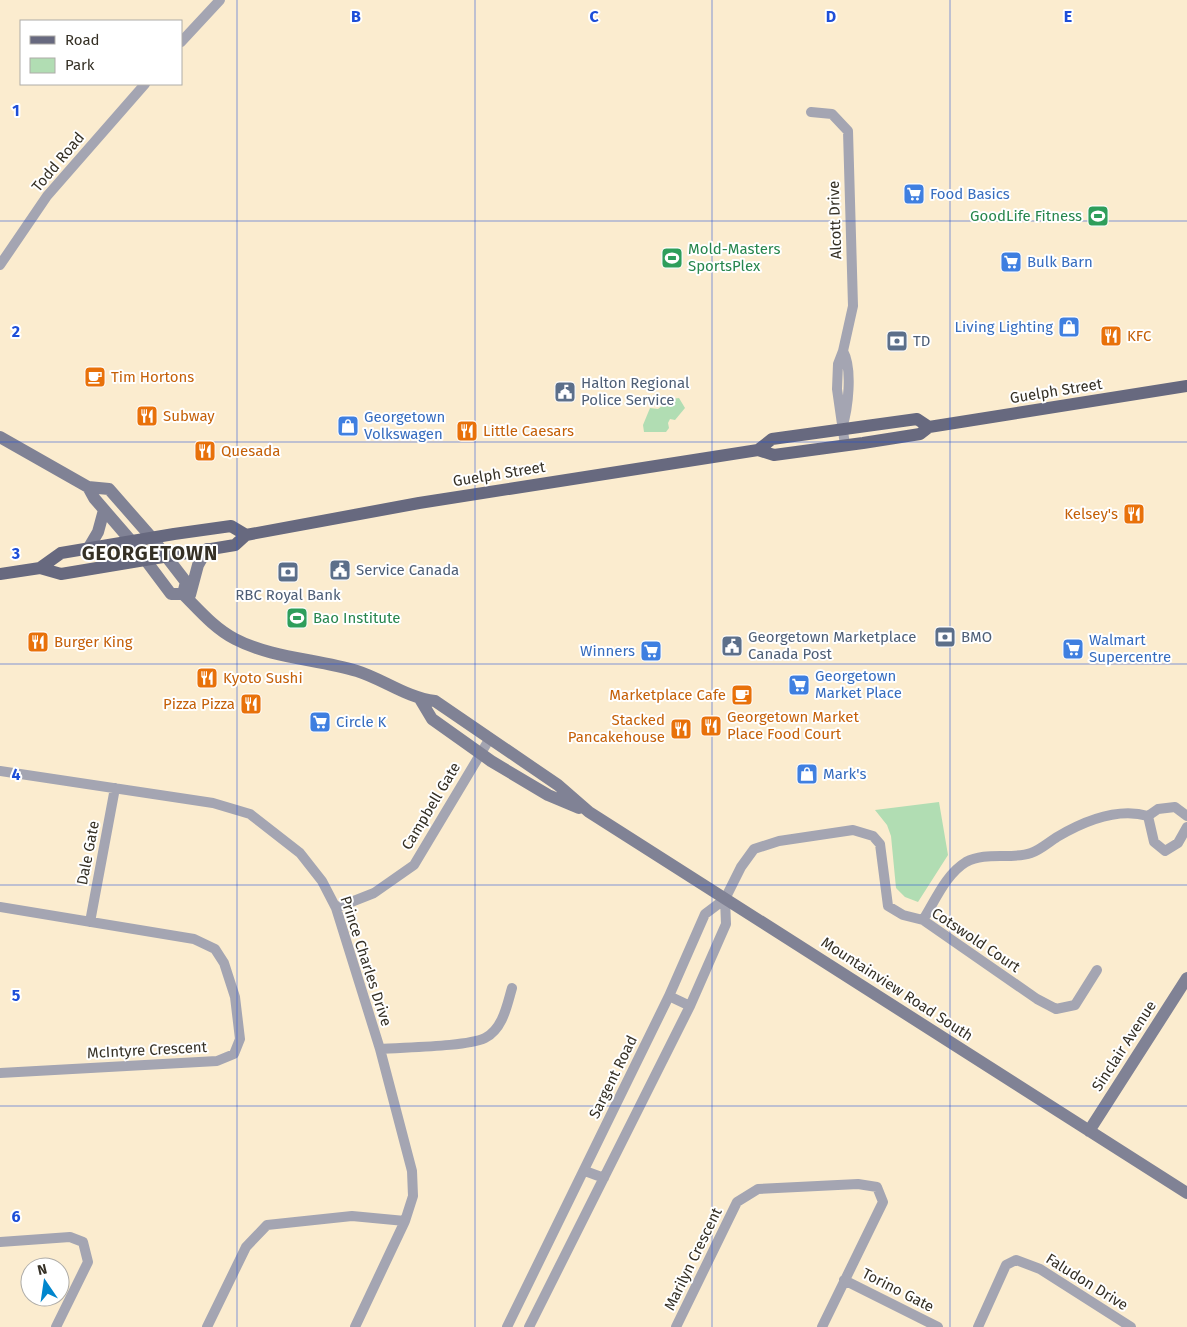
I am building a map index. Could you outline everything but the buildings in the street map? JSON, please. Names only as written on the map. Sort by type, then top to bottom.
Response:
[{"type":"main road","name":"Guelph Street","points":[[0,574],[40,568],[61,574],[234,545],[246,534],[419,502],[758,450],[774,455],[920,434],[929,427],[1187,386]]},
{"type":"main road","name":"Guelph Street","points":[[758,450],[772,439],[842,429],[917,419],[929,427]]},
{"type":"main road","points":[[0,437],[88,487],[108,489],[152,538],[186,582],[186,596]]},
{"type":"main road","points":[[88,487],[104,510],[146,560]]},
{"type":"main road","points":[[88,549],[98,532],[104,510]]},
{"type":"main road","name":"Guelph Street","points":[[40,568],[61,553],[231,526],[246,534]]},
{"type":"main road","points":[[186,596],[207,549]]},
{"type":"main road","name":"Mountainview Road South","points":[[146,560],[171,594],[186,596],[215,625],[235,639],[258,648],[356,671],[387,682],[420,699],[435,701],[558,785],[589,812],[1187,1193]]},
{"type":"main road","name":"Mountainview Road South","points":[[420,699],[432,719],[481,753],[548,795],[589,812]]},
{"type":"main road","name":"Sinclair Avenue","points":[[1089,1131],[1187,978]]},
{"type":"street","points":[[182,41],[220,0]]},
{"type":"street","name":"Todd Road","points":[[0,265],[47,196],[144,85]]},
{"type":"street","name":"Alcott Drive","points":[[811,112],[832,114],[848,131],[853,306],[844,351],[838,364],[837,389],[845,445]]},
{"type":"street","name":"Campbell Gate","points":[[336,908],[374,894],[414,865],[490,738]]},
{"type":"street","name":"Prince Charles Drive","points":[[0,771],[213,804],[250,814],[300,853],[322,881],[336,908],[380,1049],[412,1171],[413,1196],[405,1221],[360,1325]]},
{"type":"street","name":"Dale Gate","points":[[90,922],[115,788]]},
{"type":"street","points":[[923,920],[946,881],[966,862],[981,857],[1031,853],[1076,826],[1101,817],[1133,812],[1148,816],[1158,810],[1175,807],[1187,816]]},
{"type":"street","points":[[1148,816],[1154,842],[1165,851],[1178,843],[1187,827]]},
{"type":"street","name":"Cotswold Court","points":[[724,899],[740,867],[754,850],[779,841],[853,830],[873,836],[880,844],[888,906],[903,915],[923,920],[1037,999],[1056,1009],[1075,1004],[1097,970]]},
{"type":"street","points":[[529,1327],[690,1006],[726,924],[724,899]]},
{"type":"street","name":"Sargent Road","points":[[507,1327],[585,1172],[669,996],[705,914],[724,899]]},
{"type":"street","name":"McIntyre Crescent","points":[[0,907],[194,939],[215,949],[224,963],[235,997],[240,1038],[234,1054],[217,1061],[0,1073]]},
{"type":"street","points":[[380,1049],[485,1038],[496,1029],[505,1014],[512,988]]},
{"type":"street","points":[[669,996],[690,1006]]},
{"type":"street","points":[[585,1172],[604,1178]]},
{"type":"street","name":"Marilyn Crescent","points":[[676,1327],[737,1202],[758,1189],[858,1184],[877,1188],[883,1202],[822,1327]]},
{"type":"street","points":[[207,1327],[246,1246],[267,1225],[352,1216],[405,1221]]},
{"type":"street","points":[[0,1242],[70,1237],[83,1242],[88,1262],[56,1327]]},
{"type":"street","name":"Faludon Drive","points":[[978,1327],[1006,1265],[1016,1260],[1040,1269],[1131,1327]]},
{"type":"street","name":"Torino Gate","points":[[844,1280],[938,1327]]},
{"type":"green space","points":[[679,398],[685,408],[675,420],[670,419],[668,423],[669,428],[666,432],[644,432],[643,425],[650,408],[658,409],[671,399]]},
{"type":"green space","points":[[939,802],[948,855],[918,902],[905,897],[896,888],[891,836],[887,825],[875,810]]},
{"type":"place","name":"Food Basics","points":[[914,194]]},
{"type":"place","name":"GoodLife Fitness","points":[[1098,216]]},
{"type":"place","name":"Mold-Masters SportsPlex","points":[[672,258]]},
{"type":"place","name":"Bulk Barn","points":[[1011,262]]},
{"type":"place","name":"Living Lighting","points":[[1069,327]]},
{"type":"place","name":"KFC","points":[[1111,336]]},
{"type":"place","name":"TD","points":[[897,341]]},
{"type":"place","name":"Tim Hortons","points":[[95,377]]},
{"type":"place","name":"Halton Regional Police Service","points":[[565,392]]},
{"type":"place","name":"Subway","points":[[147,416]]},
{"type":"place","name":"Georgetown Volkswagen","points":[[348,426]]},
{"type":"place","name":"Little Caesars","points":[[467,431]]},
{"type":"place","name":"Quesada","points":[[205,451]]},
{"type":"place","name":"Kelsey's","points":[[1134,514]]},
{"type":"place","name":"Service Canada","points":[[340,570]]},
{"type":"place","name":"RBC Royal Bank","points":[[288,572]]},
{"type":"place","name":"Bao Institute","points":[[297,618]]},
{"type":"place","name":"BMO","points":[[945,637]]},
{"type":"place","name":"Burger King","points":[[38,642]]},
{"type":"place","name":"Georgetown Marketplace Canada Post","points":[[732,646]]},
{"type":"place","name":"Walmart Supercentre","points":[[1073,649]]},
{"type":"place","name":"Winners","points":[[651,651]]},
{"type":"place","name":"Kyoto Sushi","points":[[207,678]]},
{"type":"place","name":"Georgetown Market Place","points":[[799,685]]},
{"type":"place","name":"Marketplace Cafe","points":[[742,695]]},
{"type":"place","name":"Pizza Pizza","points":[[251,704]]},
{"type":"place","name":"Circle K","points":[[320,722]]},
{"type":"place","name":"Georgetown Market Place Food Court","points":[[711,726]]},
{"type":"place","name":"Stacked Pancakehouse","points":[[681,729]]},
{"type":"place","name":"Mark's","points":[[807,774]]},
{"type":"district","name":"GEORGETOWN","points":[[150,553]]}]
